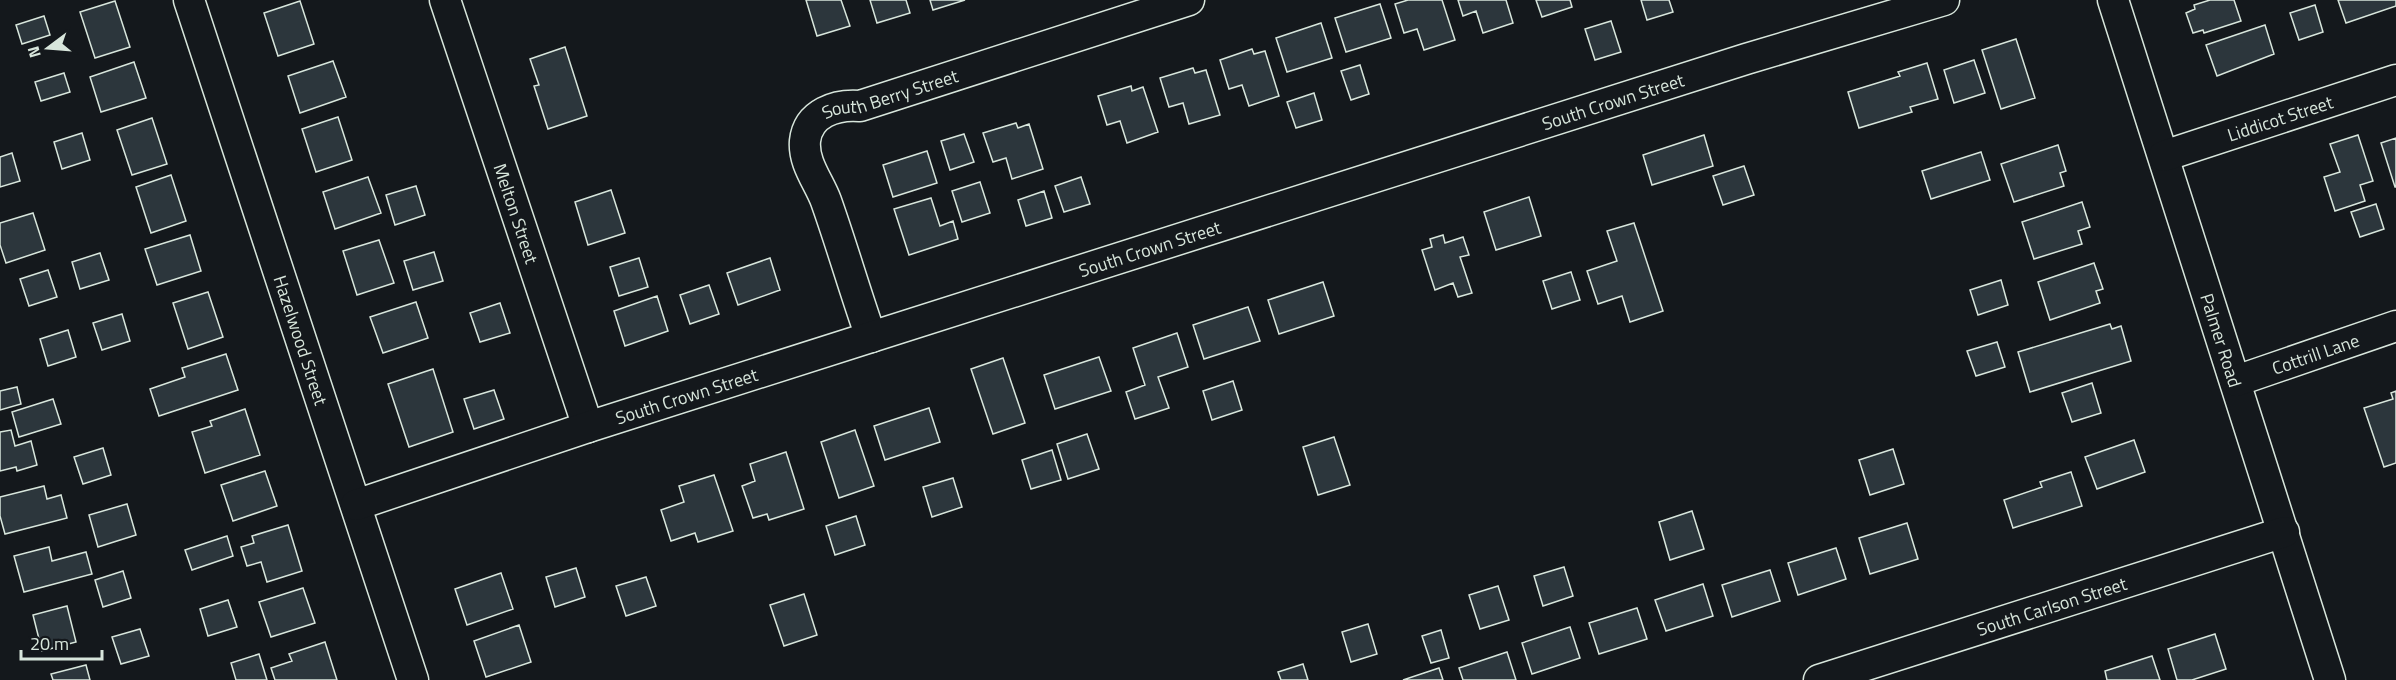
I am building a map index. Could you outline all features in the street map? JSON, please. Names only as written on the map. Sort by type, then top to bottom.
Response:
[{"type":"street","name":"Hazelwood Street","points":[[189,0],[413,680]]},
{"type":"street","name":"Melton Street","points":[[445,0],[588,427]]},
{"type":"street","name":"South Berry Street","points":[[871,337],[825,198],[806,153],[805,141],[808,129],[814,120],[826,110],[845,105],[860,106],[1189,0]]},
{"type":"street","name":"South Crown Street","points":[[356,505],[588,427],[871,337],[1746,59],[1944,0]]},
{"type":"street","name":"Palmer Road","points":[[2113,0],[2330,680]]},
{"type":"street","name":"Liddicot Street","points":[[2164,156],[2396,80]]},
{"type":"street","name":"Cottrill Lane","points":[[2236,381],[2396,326]]},
{"type":"street","name":"South Carlson Street","points":[[1819,680],[2284,532]]},
{"type":"building","points":[[806,0],[841,0],[850,26],[817,36]]},
{"type":"building","points":[[870,0],[906,0],[910,13],[877,23]]},
{"type":"building","points":[[930,0],[965,0],[933,10]]},
{"type":"building","points":[[1408,0],[1442,0],[1455,40],[1424,50],[1417,29],[1404,33],[1395,4]]},
{"type":"building","points":[[1458,0],[1506,0],[1513,23],[1483,33],[1476,11],[1463,16]]},
{"type":"building","points":[[1536,0],[1570,0],[1572,7],[1542,17]]},
{"type":"building","points":[[1641,0],[1669,0],[1673,12],[1647,20]]},
{"type":"building","points":[[2210,0],[2234,0],[2241,21],[2204,33],[2203,30],[2193,33],[2186,13],[2195,9],[2194,5]]},
{"type":"building","points":[[2338,0],[2396,0],[2396,6],[2346,23]]},
{"type":"building","points":[[115,1],[130,47],[95,58],[80,12]]},
{"type":"building","points":[[300,1],[314,44],[278,56],[264,13]]},
{"type":"building","points":[[1380,4],[1391,38],[1346,52],[1335,18]]},
{"type":"building","points":[[2315,5],[2323,32],[2299,40],[2290,13]]},
{"type":"building","points":[[44,16],[50,35],[22,44],[16,25]]},
{"type":"building","points":[[1611,21],[1621,52],[1595,60],[1585,29]]},
{"type":"building","points":[[1321,23],[1332,58],[1287,72],[1276,38]]},
{"type":"building","points":[[2265,25],[2274,54],[2217,76],[2206,45]]},
{"type":"building","points":[[2016,39],[2035,98],[2001,109],[1982,50]]},
{"type":"building","points":[[565,47],[587,116],[548,129],[534,86],[539,85],[530,59]]},
{"type":"building","points":[[1252,49],[1254,54],[1265,51],[1279,96],[1249,106],[1242,85],[1229,89],[1220,60]]},
{"type":"building","points":[[1974,60],[1985,93],[1954,103],[1944,70]]},
{"type":"building","points":[[333,61],[346,97],[300,113],[288,76]]},
{"type":"building","points":[[134,62],[146,98],[101,112],[90,77]]},
{"type":"building","points":[[1927,63],[1938,99],[1910,107],[1912,112],[1859,128],[1848,92],[1900,76],[1898,72]]},
{"type":"building","points":[[1360,65],[1369,94],[1351,100],[1341,71]]},
{"type":"building","points":[[1193,68],[1195,73],[1206,70],[1220,115],[1189,124],[1183,103],[1169,107],[1160,78]]},
{"type":"building","points":[[64,73],[70,92],[41,101],[35,82]]},
{"type":"building","points":[[1131,86],[1132,91],[1143,87],[1158,132],[1127,143],[1120,121],[1107,125],[1098,96]]},
{"type":"building","points":[[1314,93],[1322,120],[1296,128],[1287,102]]},
{"type":"building","points":[[338,117],[352,160],[316,172],[302,129]]},
{"type":"building","points":[[152,118],[167,164],[132,175],[117,130]]},
{"type":"building","points":[[1016,123],[1018,128],[1029,124],[1043,169],[1012,179],[1006,158],[993,162],[983,133]]},
{"type":"building","points":[[82,133],[90,160],[62,169],[54,142]]},
{"type":"building","points":[[964,134],[974,162],[950,170],[941,141]]},
{"type":"building","points":[[1704,135],[1713,166],[1652,185],[1643,155]]},
{"type":"building","points":[[2358,135],[2373,181],[2360,185],[2365,201],[2335,211],[2324,177],[2340,172],[2330,144]]},
{"type":"building","points":[[2396,138],[2396,187],[2395,187],[2381,143]]},
{"type":"building","points":[[2058,145],[2066,171],[2060,173],[2064,186],[2014,202],[2001,164]]},
{"type":"building","points":[[927,151],[937,183],[893,197],[883,165]]},
{"type":"building","points":[[1981,152],[1990,180],[1931,199],[1922,171]]},
{"type":"building","points":[[12,153],[20,181],[0,187],[0,157]]},
{"type":"building","points":[[1744,166],[1754,195],[1723,205],[1713,176]]},
{"type":"building","points":[[171,175],[186,221],[151,233],[136,187]]},
{"type":"building","points":[[368,177],[381,213],[335,229],[323,192]]},
{"type":"building","points":[[1081,177],[1090,204],[1064,212],[1055,186]]},
{"type":"building","points":[[980,182],[990,213],[962,222],[952,191]]},
{"type":"building","points":[[416,186],[425,215],[395,225],[386,195]]},
{"type":"building","points":[[611,190],[625,233],[588,245],[575,202]]},
{"type":"building","points":[[1044,191],[1052,218],[1026,226],[1018,200]]},
{"type":"building","points":[[1529,197],[1541,236],[1496,250],[1484,212]]},
{"type":"building","points":[[931,198],[940,226],[953,221],[958,239],[909,255],[894,209]]},
{"type":"building","points":[[2082,202],[2090,227],[2078,231],[2082,244],[2034,259],[2022,222]]},
{"type":"building","points":[[2376,204],[2384,229],[2360,237],[2351,212]]},
{"type":"building","points":[[33,213],[45,250],[6,263],[0,245],[0,223]]},
{"type":"building","points":[[1634,223],[1663,311],[1630,322],[1622,296],[1598,304],[1587,271],[1617,261],[1607,231]]},
{"type":"building","points":[[190,235],[201,271],[157,285],[145,249]]},
{"type":"building","points":[[1443,235],[1445,243],[1463,237],[1469,255],[1460,257],[1472,293],[1458,297],[1453,283],[1435,290],[1422,250],[1432,247],[1430,239]]},
{"type":"building","points":[[379,240],[394,283],[357,295],[343,251]]},
{"type":"building","points":[[434,252],[443,281],[413,290],[404,261]]},
{"type":"building","points":[[100,253],[109,280],[80,289],[72,262]]},
{"type":"building","points":[[639,258],[648,287],[619,296],[610,267]]},
{"type":"building","points":[[770,258],[780,290],[738,305],[727,273]]},
{"type":"building","points":[[2094,263],[2103,289],[2096,291],[2100,303],[2050,320],[2038,282]]},
{"type":"building","points":[[48,270],[57,297],[29,306],[20,279]]},
{"type":"building","points":[[1571,272],[1580,300],[1552,309],[1543,281]]},
{"type":"building","points":[[2001,280],[2008,305],[1978,315],[1970,290]]},
{"type":"building","points":[[1323,282],[1334,316],[1279,334],[1268,300]]},
{"type":"building","points":[[709,285],[719,314],[690,324],[680,295]]},
{"type":"building","points":[[208,292],[223,337],[188,349],[173,303]]},
{"type":"building","points":[[657,296],[668,331],[625,346],[614,311]]},
{"type":"building","points":[[416,302],[428,338],[383,353],[370,317]]},
{"type":"building","points":[[500,303],[510,333],[480,342],[470,313]]},
{"type":"building","points":[[1248,307],[1260,341],[1204,359],[1193,325]]},
{"type":"building","points":[[122,314],[130,341],[102,350],[93,323]]},
{"type":"building","points":[[2110,324],[2112,329],[2121,326],[2131,361],[2030,392],[2018,352]]},
{"type":"building","points":[[68,330],[76,357],[48,366],[40,339]]},
{"type":"building","points":[[1177,333],[1188,367],[1158,377],[1169,408],[1135,419],[1126,392],[1145,385],[1133,348]]},
{"type":"building","points":[[1997,342],[2005,367],[1976,376],[1967,351]]},
{"type":"building","points":[[226,354],[238,390],[159,416],[150,389],[185,377],[182,368]]},
{"type":"building","points":[[1099,357],[1111,391],[1055,409],[1044,375]]},
{"type":"building","points":[[1003,358],[1025,423],[993,434],[971,369]]},
{"type":"building","points":[[433,369],[453,432],[409,447],[388,384]]},
{"type":"building","points":[[1233,381],[1242,410],[1212,420],[1203,391]]},
{"type":"building","points":[[2092,383],[2101,413],[2072,422],[2062,393]]},
{"type":"building","points":[[17,387],[21,404],[0,410],[0,391]]},
{"type":"building","points":[[494,390],[504,419],[474,429],[464,399]]},
{"type":"building","points":[[2396,391],[2396,463],[2384,467],[2364,408],[2393,399],[2391,393]]},
{"type":"building","points":[[53,399],[61,424],[19,437],[12,412]]},
{"type":"building","points":[[929,408],[940,442],[885,460],[874,426]]},
{"type":"building","points":[[245,409],[260,455],[205,473],[192,432],[212,426],[210,421]]},
{"type":"building","points":[[11,430],[15,446],[31,441],[37,465],[17,471],[16,467],[0,471],[0,432]]},
{"type":"building","points":[[855,430],[874,486],[839,498],[821,442]]},
{"type":"building","points":[[1087,434],[1099,469],[1068,479],[1057,444]]},
{"type":"building","points":[[1334,437],[1350,485],[1318,495],[1303,447]]},
{"type":"building","points":[[2134,440],[2145,472],[2097,489],[2085,457]]},
{"type":"building","points":[[103,448],[111,475],[83,484],[74,457]]},
{"type":"building","points":[[1893,449],[1904,484],[1870,495],[1859,460]]},
{"type":"building","points":[[1052,450],[1061,480],[1031,489],[1022,460]]},
{"type":"building","points":[[786,452],[804,509],[769,520],[767,514],[753,518],[742,486],[755,481],[750,464]]},
{"type":"building","points":[[265,471],[277,506],[233,521],[221,485]]},
{"type":"building","points":[[2071,472],[2082,506],[2013,528],[2004,500],[2042,487],[2040,482]]},
{"type":"building","points":[[714,475],[733,531],[698,542],[695,533],[671,541],[661,510],[684,502],[679,486]]},
{"type":"building","points":[[953,478],[962,507],[932,517],[923,487]]},
{"type":"building","points":[[44,486],[47,499],[61,495],[67,518],[5,534],[0,516],[0,497]]},
{"type":"building","points":[[127,504],[136,535],[98,547],[89,515]]},
{"type":"building","points":[[1692,511],[1704,549],[1670,560],[1659,522]]},
{"type":"building","points":[[856,516],[865,545],[835,555],[826,526]]},
{"type":"building","points":[[1907,523],[1918,559],[1870,574],[1859,538]]},
{"type":"building","points":[[288,525],[302,571],[267,582],[261,562],[247,566],[241,547],[254,543],[252,536]]},
{"type":"building","points":[[227,536],[233,556],[192,570],[185,550]]},
{"type":"building","points":[[49,547],[52,561],[86,552],[92,574],[24,592],[14,556]]},
{"type":"building","points":[[1836,548],[1846,579],[1798,595],[1788,563]]},
{"type":"building","points":[[1564,567],[1573,596],[1543,606],[1534,576]]},
{"type":"building","points":[[576,568],[585,597],[555,607],[546,577]]},
{"type":"building","points":[[1770,570],[1780,601],[1732,617],[1722,585]]},
{"type":"building","points":[[123,571],[131,598],[103,607],[95,580]]},
{"type":"building","points":[[501,573],[513,609],[467,625],[455,589]]},
{"type":"building","points":[[646,577],[656,606],[626,616],[616,586]]},
{"type":"building","points":[[1703,584],[1713,616],[1666,631],[1655,600]]},
{"type":"building","points":[[1498,586],[1509,620],[1480,629],[1469,595]]},
{"type":"building","points":[[303,588],[315,623],[271,637],[259,602]]},
{"type":"building","points":[[804,594],[817,635],[784,646],[770,605]]},
{"type":"building","points":[[228,600],[237,627],[208,636],[200,609]]},
{"type":"building","points":[[67,606],[76,642],[42,651],[33,615]]},
{"type":"building","points":[[1637,608],[1647,639],[1599,654],[1589,623]]},
{"type":"building","points":[[1368,624],[1377,654],[1351,662],[1342,632]]},
{"type":"building","points":[[519,625],[531,662],[486,677],[474,641]]},
{"type":"building","points":[[1570,627],[1580,658],[1532,674],[1522,643]]},
{"type":"building","points":[[140,629],[149,656],[121,664],[112,637]]},
{"type":"building","points":[[1441,630],[1449,658],[1431,663],[1422,636]]},
{"type":"building","points":[[2215,634],[2226,669],[2192,680],[2177,680],[2168,649]]},
{"type":"building","points":[[325,642],[337,680],[275,680],[271,668],[292,661],[289,654]]},
{"type":"building","points":[[1507,652],[1516,680],[1463,680],[1459,668]]},
{"type":"building","points":[[259,654],[267,680],[236,680],[231,663]]},
{"type":"building","points":[[2152,656],[2160,680],[2107,680],[2105,671]]},
{"type":"building","points":[[1303,664],[1308,680],[1281,680],[1278,672]]},
{"type":"building","points":[[86,665],[90,680],[53,680],[51,674]]},
{"type":"building","points":[[1439,668],[1443,680],[1403,680]]}]
